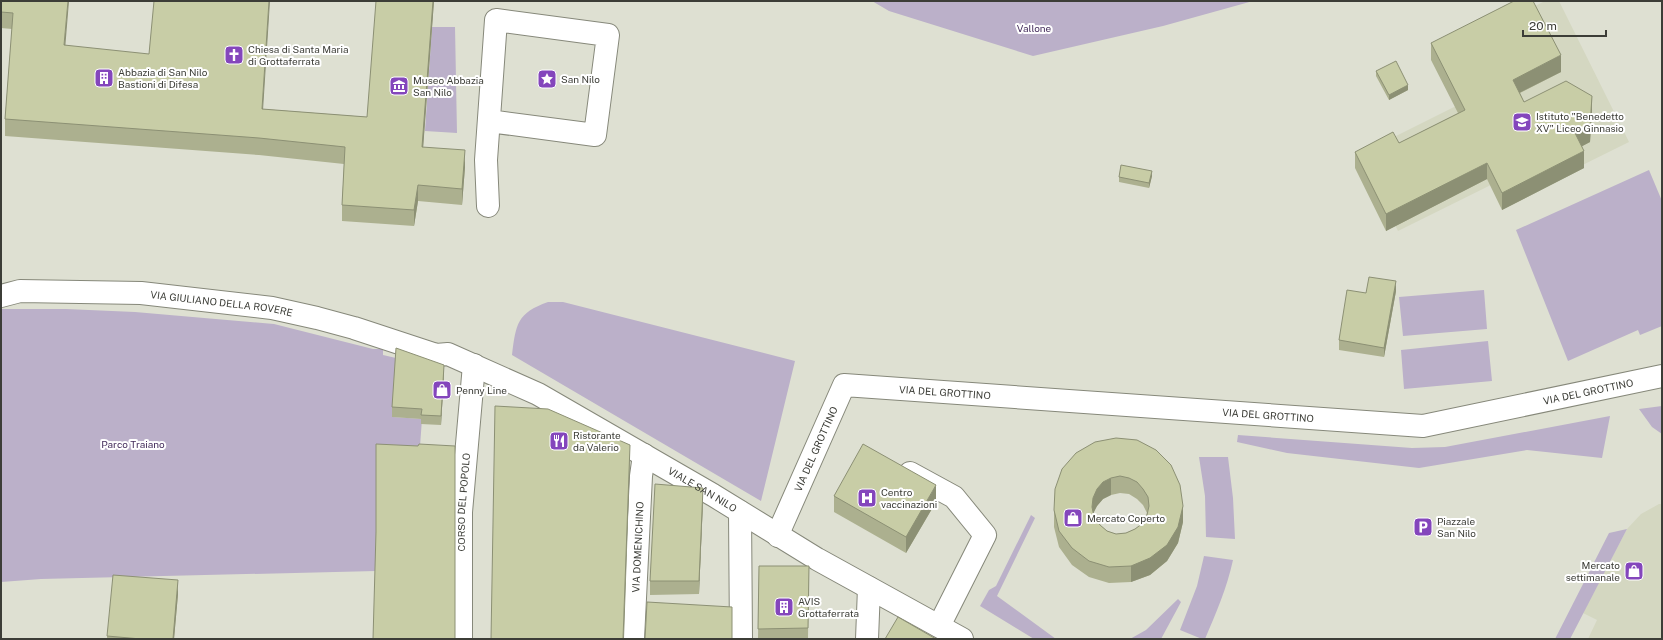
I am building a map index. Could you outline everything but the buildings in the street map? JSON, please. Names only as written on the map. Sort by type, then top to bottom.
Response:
[{"type":"street","points":[[488,206],[486,160],[496,20],[608,35],[595,135],[489,121]]},
{"type":"street","name":"VIA GIULIANO DELLA ROVERE","points":[[1,296],[20,292],[141,293],[272,308],[354,328],[436,355]]},
{"type":"street","name":"VIALE SAN NILO","points":[[436,355],[448,354],[538,394],[644,455],[778,536],[962,639]]},
{"type":"street","name":"CORSO DEL POPOLO","points":[[461,639],[461,512],[474,366]]},
{"type":"street","name":"VIA DEL GROTTINO","points":[[778,536],[781,526],[844,385],[1423,426],[1662,376]]},
{"type":"street","name":"VIA DOMENICHINO","points":[[633,639],[641,476],[644,455]]},
{"type":"street","points":[[896,465],[954,497],[985,535],[939,626]]},
{"type":"street","points":[[740,512],[741,639]]},
{"type":"street","points":[[867,639],[869,588]]},
{"type":"shaded area","name":"Istituto \"Benedetto XV\" Liceo Ginnasio","points":[[1545,1],[1559,1],[1629,142],[1516,198],[1505,178],[1398,231],[1360,154],[1464,102],[1440,53]]},
{"type":"shaded area","name":"Mercato settimanale","points":[[1659,504],[1662,504],[1662,639],[1588,639],[1597,620],[1583,613],[1627,529],[1641,514]]},
{"type":"green space","name":"Vallone","points":[[872,1],[1253,1],[1163,26],[1033,56],[889,11]]},
{"type":"green space","points":[[432,27],[455,27],[457,133],[425,131]]},
{"type":"green space","points":[[1649,170],[1662,201],[1662,326],[1640,335],[1638,330],[1568,361],[1516,230]]},
{"type":"green space","points":[[1484,290],[1487,329],[1403,336],[1399,297]]},
{"type":"green space","points":[[548,302],[563,302],[795,361],[761,501],[512,355],[517,328],[524,315],[538,306]]},
{"type":"green space","name":"Parco Traiano","points":[[1,309],[66,309],[135,312],[274,324],[373,349],[383,349],[383,355],[396,358],[393,417],[422,419],[419,460],[377,549],[376,571],[41,579],[1,582]]},
{"type":"green space","points":[[1488,341],[1492,381],[1404,389],[1401,350]]},
{"type":"green space","points":[[1662,406],[1662,434],[1652,427],[1639,409]]},
{"type":"green space","points":[[1610,416],[1602,458],[1527,450],[1419,468],[1287,453],[1237,442],[1238,435],[1412,448],[1445,447]]},
{"type":"green space","points":[[1199,457],[1228,457],[1233,498],[1235,539],[1206,537],[1205,496]]},
{"type":"green space","points":[[1031,515],[1035,518],[997,596],[1056,639],[1034,639],[980,606],[989,590],[996,586]]},
{"type":"green space","points":[[1627,529],[1570,639],[1555,639],[1609,533]]},
{"type":"green space","points":[[1204,556],[1233,560],[1228,580],[1217,610],[1205,639],[1202,639],[1180,630],[1197,586]]},
{"type":"green space","points":[[1178,599],[1181,602],[1161,639],[1130,639],[1146,630]]},
{"type":"place","name":"Chiesa di Santa Maria di Grottaferrata","points":[[234,55]]},
{"type":"place","name":"Abbazia di San Nilo Bastioni di Difesa","points":[[104,78]]},
{"type":"place","name":"San Nilo","points":[[547,79]]},
{"type":"place","name":"Museo Abbazia San Nilo","points":[[399,86]]},
{"type":"place","name":"Istituto \"Benedetto XV\" Liceo Ginnasio","points":[[1522,122]]},
{"type":"place","name":"Penny Line","points":[[442,390]]},
{"type":"place","name":"Ristorante da Valerio","points":[[559,441]]},
{"type":"place","name":"Centro vaccinazioni","points":[[867,498]]},
{"type":"place","name":"Mercato Coperto","points":[[1073,518]]},
{"type":"place","name":"Piazzale San Nilo","points":[[1423,527]]},
{"type":"place","name":"Mercato settimanale","points":[[1634,571]]},
{"type":"place","name":"AVIS Grottaferrata","points":[[784,607]]}]
